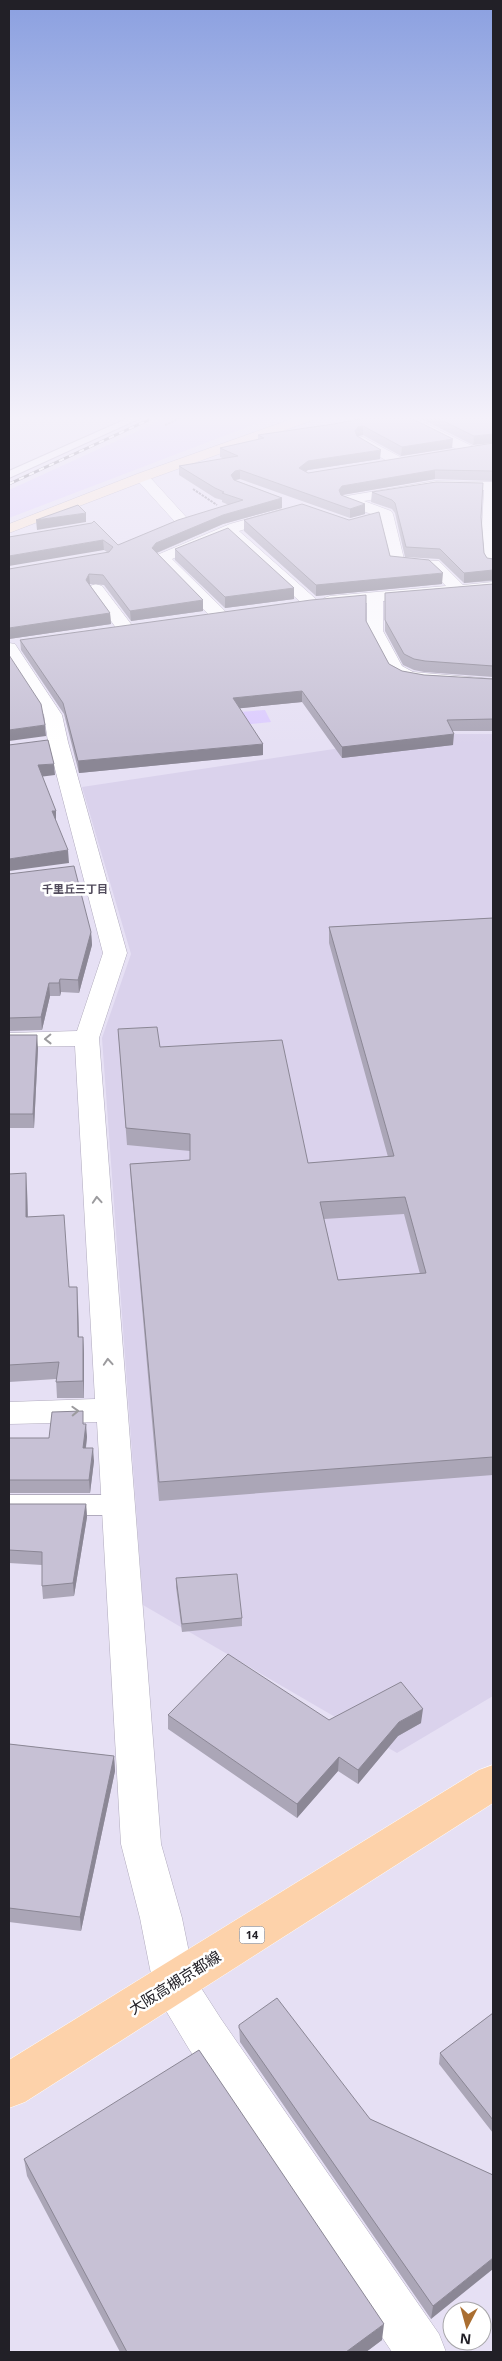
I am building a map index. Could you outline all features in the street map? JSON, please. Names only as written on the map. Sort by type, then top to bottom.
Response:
[{"type":"main road","name":"大阪高槻京都線","points":[[9,2086],[493,1782]]},
{"type":"street","points":[[219,615],[162,558],[239,526]]},
{"type":"street","points":[[389,526],[397,563],[433,564],[459,590]]},
{"type":"street","points":[[489,526],[493,563]]},
{"type":"street","points":[[229,529],[311,603]]},
{"type":"street","points":[[9,541],[28,538]]},
{"type":"street","points":[[293,605],[373,596],[493,587]]},
{"type":"street","points":[[96,588],[126,628]]},
{"type":"street","points":[[373,596],[376,606],[375,631],[395,669],[408,676],[424,679],[493,684]]},
{"type":"street","points":[[200,617],[238,612]]},
{"type":"street","points":[[106,631],[144,625]]},
{"type":"street","points":[[15,645],[53,715],[48,743],[83,870],[115,953],[87,1038],[141,1844],[160,1918],[174,1984],[205,2034],[421,2352]]},
{"type":"street","points":[[9,1040],[87,1038]]},
{"type":"street","points":[[9,1413],[111,1410]]},
{"type":"lane","points":[[9,1505],[118,1505]]},
{"type":"shaded area","points":[[265,710],[271,722],[233,726],[226,713]]},
{"type":"shaded area","points":[[434,734],[493,734],[493,1696],[397,1753],[143,1605],[102,1038],[131,954],[82,787]]},
{"type":"building","points":[[73,526],[99,526],[118,545],[163,526],[196,526],[156,543],[152,548],[203,600],[130,611],[103,575],[89,574],[86,580],[110,613],[9,628],[9,569],[109,552],[113,547],[103,540],[9,556],[9,537]]},
{"type":"building","points":[[251,526],[383,526],[390,556],[429,560],[443,573],[316,585]]},
{"type":"building","points":[[401,526],[482,526],[484,553],[487,558],[493,559],[493,570],[464,573],[440,549],[406,547]]},
{"type":"building","points":[[228,528],[294,588],[225,597],[175,549]]},
{"type":"building","points":[[493,584],[493,666],[414,659],[404,654],[385,620],[385,593]]},
{"type":"building","points":[[366,595],[366,621],[389,664],[402,671],[424,675],[493,679],[493,719],[447,720],[454,734],[342,747],[302,691],[233,698],[263,744],[78,761],[63,703],[20,640],[311,600]]},
{"type":"building","points":[[9,655],[41,704],[45,725],[9,730]]},
{"type":"building","points":[[48,740],[54,764],[38,765],[56,811],[52,811],[68,850],[9,859],[9,745]]},
{"type":"building","points":[[74,866],[91,932],[78,980],[60,979],[59,983],[49,983],[41,1017],[9,1018],[9,874]]},
{"type":"building","points":[[493,918],[493,1457],[159,1482],[130,1164],[190,1160],[190,1134],[126,1128],[118,1029],[157,1027],[160,1047],[282,1040],[308,1163],[394,1156],[329,927]],"holes":[[[405,1197],[426,1273],[338,1280],[320,1202]]]},
{"type":"building","points":[[9,1035],[37,1035],[33,1114],[9,1114]]},
{"type":"building","points":[[26,1173],[26,1217],[64,1215],[69,1287],[77,1287],[78,1337],[83,1337],[83,1381],[56,1382],[59,1362],[9,1365],[9,1174]]},
{"type":"building","points":[[83,1411],[83,1424],[86,1424],[83,1448],[93,1448],[89,1480],[9,1480],[9,1438],[49,1438],[52,1412]]},
{"type":"building","points":[[9,1504],[86,1504],[73,1583],[42,1586],[42,1552],[9,1550]]},
{"type":"building","points":[[237,1574],[242,1618],[182,1624],[176,1578]]},
{"type":"building","points":[[228,1654],[329,1720],[401,1682],[423,1709],[399,1722],[358,1770],[339,1757],[297,1804],[168,1715]]},
{"type":"building","points":[[9,1744],[114,1756],[80,1917],[9,1908]]},
{"type":"building","points":[[277,1998],[370,2119],[493,2175],[493,2258],[433,2306],[239,2028],[239,2025]]},
{"type":"building","points":[[493,2013],[493,2120],[440,2053]]},
{"type":"building","points":[[199,2050],[384,2324],[346,2352],[127,2352],[24,2159]]},
{"type":"district","name":"千里丘三丁目","points":[[75,889]]}]
